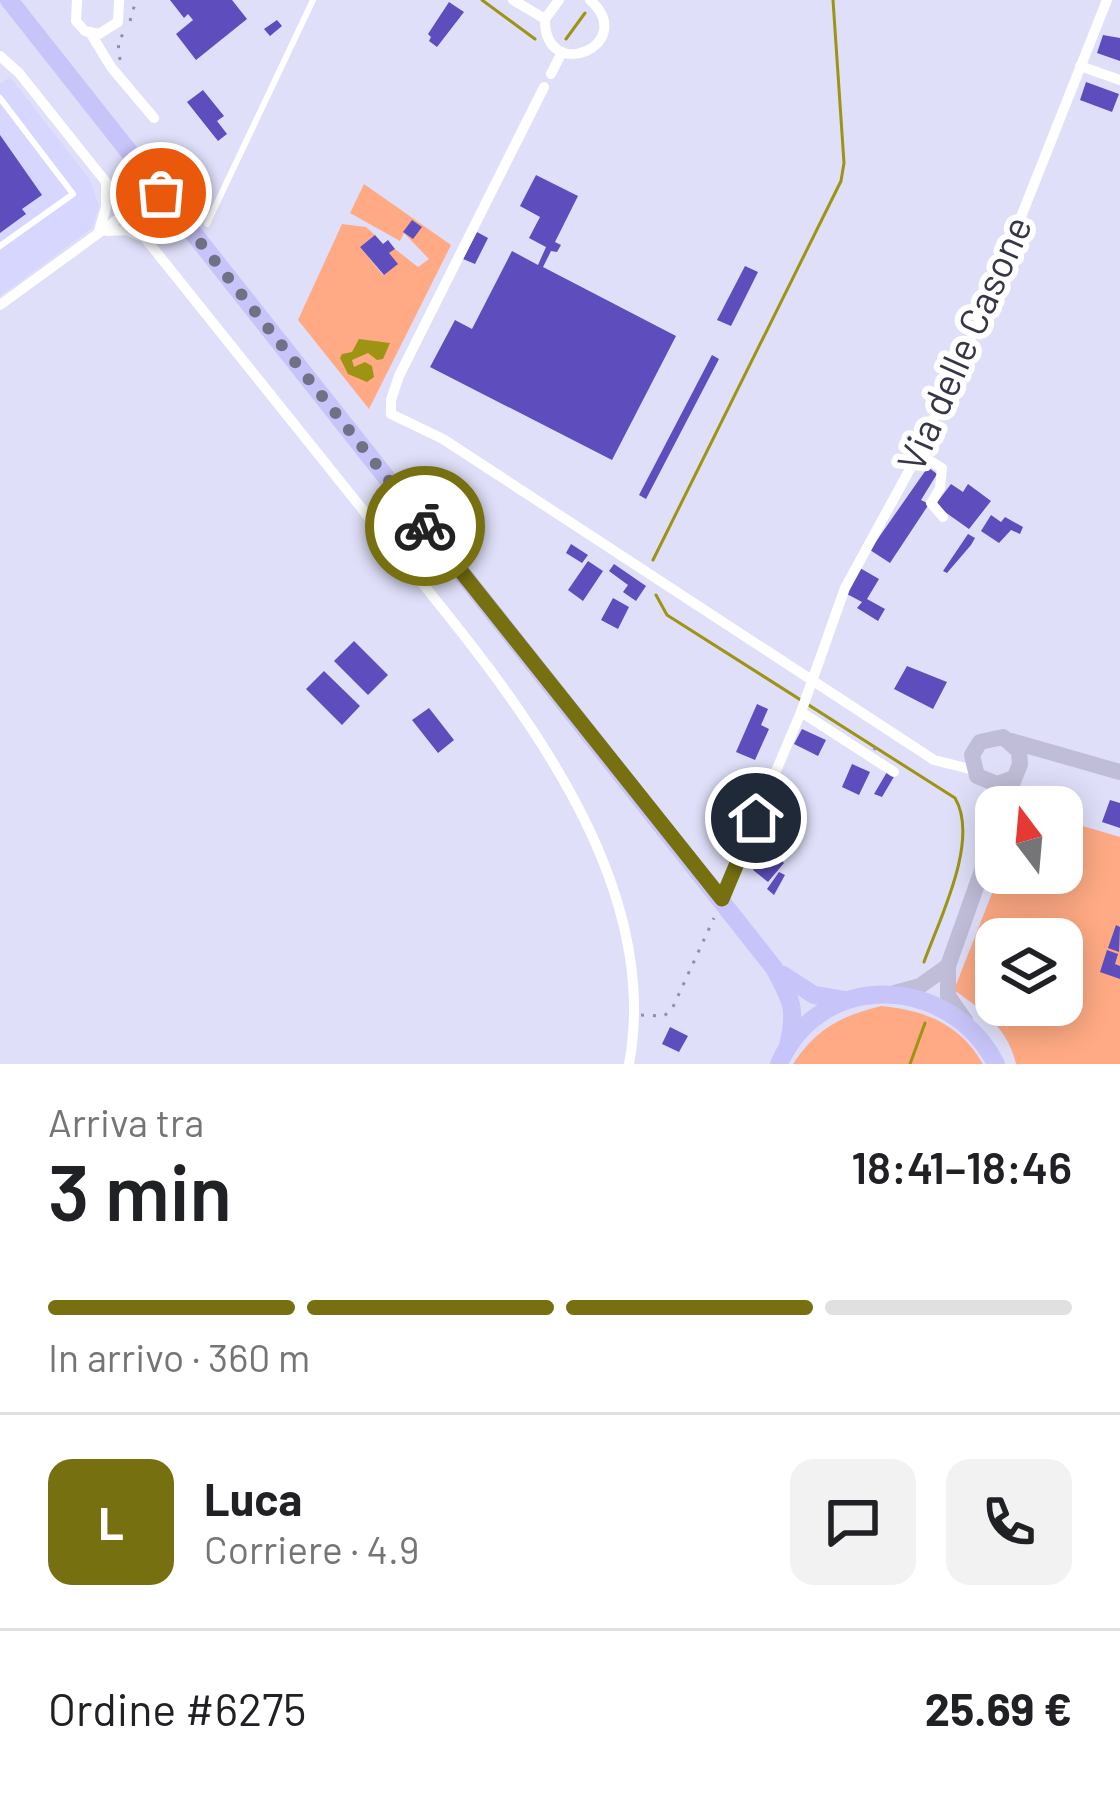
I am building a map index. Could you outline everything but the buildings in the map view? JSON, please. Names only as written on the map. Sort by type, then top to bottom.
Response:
[{"type":"main road","points":[[8,0],[774,968],[792,1000],[795,1016],[784,1055]]},
{"type":"main road","points":[[774,968],[814,995],[850,1000],[907,995],[939,1005],[969,1025],[996,1064]]},
{"type":"main road","points":[[784,1055],[812,1021],[850,1000]]},
{"type":"street","points":[[74,15],[77,0]]},
{"type":"street","points":[[513,0],[545,19]]},
{"type":"street","points":[[559,0],[545,19],[546,35],[562,52],[582,54],[602,35],[603,17],[590,0]]},
{"type":"street","name":"Via delle Casone","points":[[722,899],[844,588],[917,453],[984,310],[1107,0]]},
{"type":"street","points":[[62,2],[154,118]]},
{"type":"street","points":[[122,2],[110,48],[122,72]]},
{"type":"street","points":[[91,34],[113,28]]},
{"type":"street","points":[[550,74],[562,52]]},
{"type":"street","points":[[0,56],[20,73],[145,238],[496,676],[556,764],[608,876],[626,938],[635,1014],[629,1064]]},
{"type":"street","points":[[1080,66],[1120,80]]},
{"type":"street","points":[[544,87],[399,376],[391,414],[443,439],[807,686],[934,760],[976,769],[998,784],[1016,771],[1067,755]]},
{"type":"street","points":[[98,234],[106,207],[106,182]]},
{"type":"street","points":[[0,305],[129,211]]},
{"type":"street","points":[[98,234],[120,230],[145,238]]},
{"type":"street","points":[[917,453],[942,468],[932,503],[943,517]]},
{"type":"street","points":[[800,708],[894,772]]},
{"type":"street","points":[[985,786],[976,769],[987,737],[1120,772]]},
{"type":"street","points":[[1011,741],[1018,751],[1011,786]]},
{"type":"street","points":[[969,1025],[948,996],[948,966],[975,891]]},
{"type":"street","points":[[888,994],[920,986],[948,966]]},
{"type":"lane","points":[[207,224],[313,0]]},
{"type":"lane","points":[[0,98],[73,194],[0,246]]},
{"type":"path","points":[[122,72],[118,42],[136,0]]},
{"type":"path","points":[[873,751],[880,740]]},
{"type":"path","points":[[635,1014],[664,1016],[672,1009],[722,899]]},
{"type":"shaded area","points":[[10,77],[90,180],[99,206],[92,228],[0,296],[0,84]]},
{"type":"shaded area","points":[[364,184],[451,245],[369,409],[298,320],[342,224],[366,227],[375,235],[360,247],[383,275],[397,264],[389,253],[395,249],[418,267],[429,259],[404,233],[400,241],[350,213]]},
{"type":"shaded area","points":[[359,339],[390,343],[383,359],[368,353],[352,360],[354,367],[365,362],[372,366],[374,377],[367,382],[348,374],[340,358],[352,352]]},
{"type":"shaded area","points":[[1083,826],[1120,837],[1120,1064],[1016,1064],[996,1026],[1083,1026],[1083,918],[982,918],[992,894],[1083,894]]},
{"type":"shaded area","points":[[975,937],[975,1006],[954,990]]},
{"type":"shaded area","points":[[881,1006],[940,1021],[964,1039],[983,1064],[793,1064],[831,1026]]},
{"type":"waterway","points":[[482,0],[535,39]]},
{"type":"waterway","points":[[653,560],[841,181],[844,163],[833,0]]},
{"type":"waterway","points":[[566,39],[585,13]]},
{"type":"waterway","points":[[656,595],[667,615],[955,798],[963,835],[960,857],[924,962]]},
{"type":"waterway","points":[[910,1064],[925,1023]]},
{"type":"way so far","points":[[161,193],[425,526]]},
{"type":"route","points":[[425,526],[722,899],[756,818]]}]
